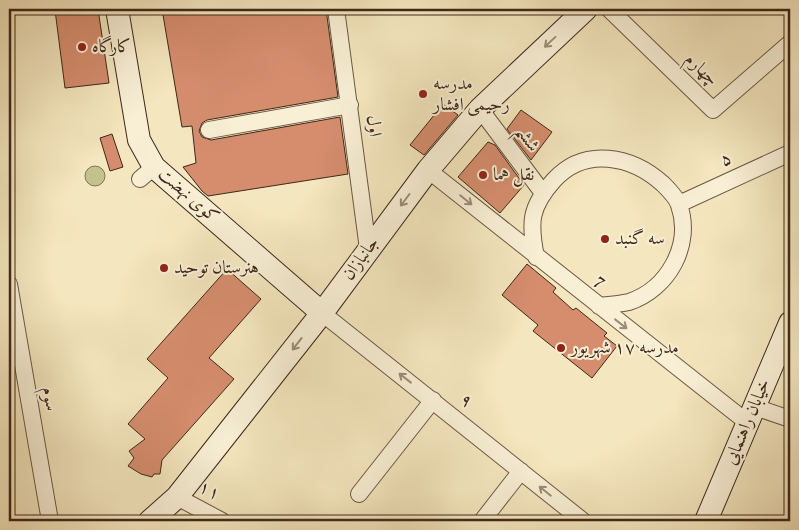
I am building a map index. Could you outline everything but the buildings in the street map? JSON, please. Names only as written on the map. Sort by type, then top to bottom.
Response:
[{"type":"main road","name":"کوی نهضت","points":[[117,9],[139,140],[147,173],[322,313]]},
{"type":"main road","name":"جانبازان","points":[[150,521],[176,497],[259,381],[322,313],[428,170],[480,109],[586,9]]},
{"type":"main road","name":"خیابان راهنمایی","points":[[706,521],[790,323]]},
{"type":"street","name":"اول","points":[[336,9],[368,249]]},
{"type":"street","name":"چهارم","points":[[609,9],[713,110],[790,43]]},
{"type":"street","points":[[209,130],[350,105]]},
{"type":"street","name":"ششم","points":[[480,109],[543,193]]},
{"type":"street","name":"۵","points":[[679,204],[790,153]]},
{"type":"street","points":[[536,257],[531,230],[534,211],[543,193],[559,176],[579,163],[603,158],[627,161],[648,172],[679,204],[684,228],[680,252],[669,274],[651,291],[628,302],[599,306]]},
{"type":"street","name":"7","points":[[428,170],[599,306],[751,415],[790,419]]},
{"type":"street","name":"سوم","points":[[9,284],[50,521]]},
{"type":"street","name":"۹","points":[[322,313],[583,521]]},
{"type":"street","points":[[359,494],[433,400]]},
{"type":"street","points":[[482,521],[521,471]]},
{"type":"street","name":"۱۱","points":[[176,497],[222,521]]},
{"type":"shaded area","points":[[95,166],[102,169],[105,176],[102,183],[95,186],[88,183],[85,176],[88,169]]},
{"type":"place","name":"کارگاه","points":[[82,47]]},
{"type":"place","name":"مدرسه رحیمی افشار","points":[[423,94]]},
{"type":"place","name":"نقل هما","points":[[483,175]]},
{"type":"place","name":"سه گنبد","points":[[605,239]]},
{"type":"place","name":"هنرستان توحید","points":[[164,268]]},
{"type":"place","name":"مدرسه ۱۷ شهریور","points":[[561,348]]}]
